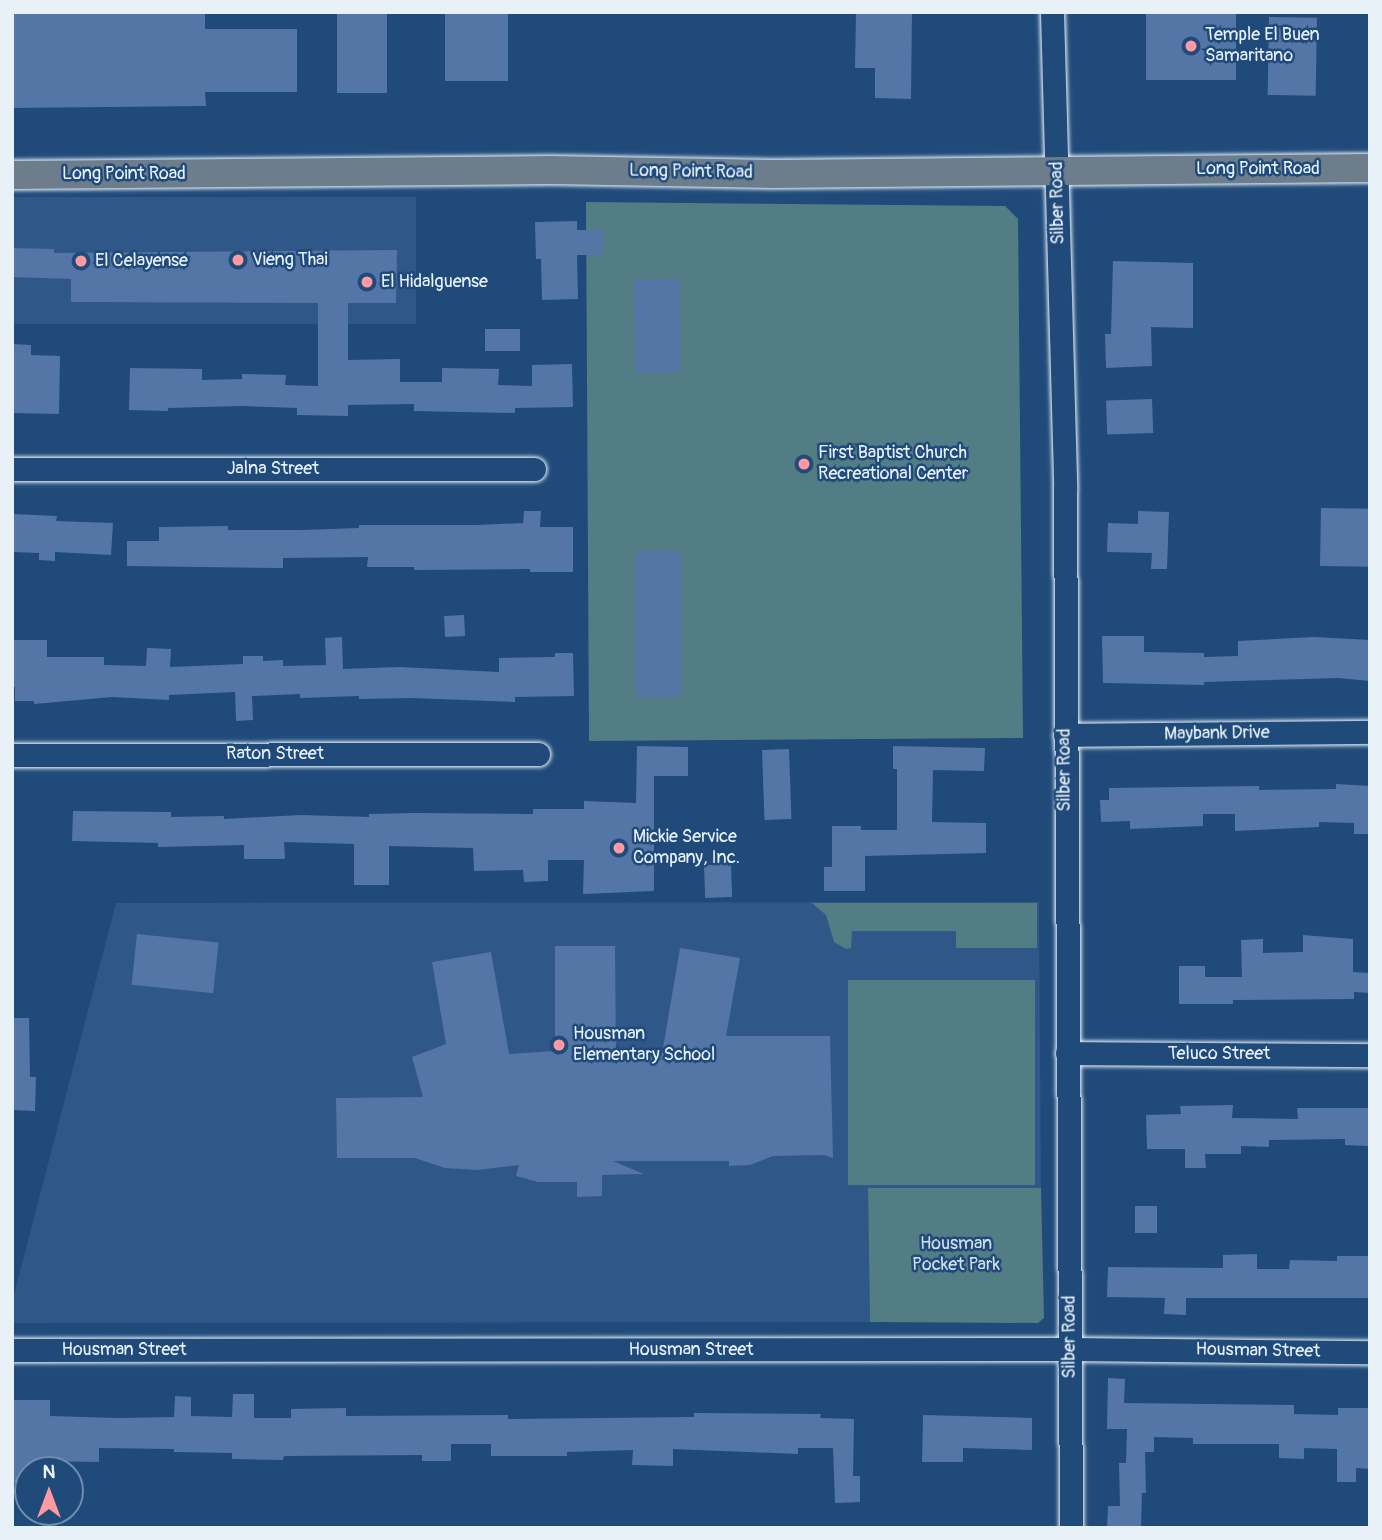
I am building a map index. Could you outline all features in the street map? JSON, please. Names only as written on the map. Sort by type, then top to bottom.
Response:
[{"type":"main road","name":"Long Point Road","points":[[12,175],[551,170],[774,174],[1057,169],[1370,169]]},
{"type":"street","name":"Silber Road","points":[[1052,12],[1065,488],[1070,1528]]},
{"type":"street","name":"Jalna Street","points":[[12,469],[534,469]]},
{"type":"street","name":"Maybank Drive","points":[[1065,735],[1370,732]]},
{"type":"street","name":"Raton Street","points":[[12,755],[538,754]]},
{"type":"street","name":"Teluco Street","points":[[1068,1053],[1370,1055]]},
{"type":"street","name":"Housman Street","points":[[12,1350],[1070,1349],[1370,1352]]},
{"type":"shaded area","points":[[12,197],[416,197],[416,324],[12,324]]},
{"type":"shaded area","name":"Housman Elementary School","points":[[1039,902],[1041,1188],[868,1188],[870,1322],[12,1323],[12,1302],[116,903]]},
{"type":"green space","name":"First Baptist Church Recreational Center","points":[[586,202],[1005,206],[1018,219],[1023,738],[589,741]]},
{"type":"green space","points":[[812,903],[1037,903],[1037,948],[956,948],[956,931],[852,931],[851,948],[846,949],[834,942],[826,915]]},
{"type":"green space","points":[[848,980],[1035,980],[1035,1185],[848,1185]]},
{"type":"green space","name":"Housman Pocket Park","points":[[868,1188],[1041,1188],[1044,1318],[1038,1323],[870,1322]]},
{"type":"building","points":[[12,12],[205,12],[205,29],[297,29],[297,92],[205,92],[206,106],[12,108]]},
{"type":"building","points":[[337,12],[387,12],[387,93],[337,93]]},
{"type":"building","points":[[445,12],[508,12],[508,81],[445,81]]},
{"type":"building","points":[[856,12],[912,12],[911,99],[875,98],[875,68],[855,68]]},
{"type":"building","name":"Temple El Buen Samaritano","points":[[1146,12],[1236,12],[1236,80],[1146,80]]},
{"type":"building","points":[[1269,17],[1317,18],[1316,96],[1268,95]]},
{"type":"building","points":[[577,221],[577,230],[603,230],[603,255],[577,255],[578,299],[542,300],[541,259],[536,259],[535,222]]},
{"type":"building","points":[[12,248],[54,249],[54,253],[397,250],[396,303],[348,303],[348,360],[400,359],[400,382],[442,382],[442,368],[499,369],[498,385],[532,386],[532,365],[572,364],[573,407],[515,408],[515,413],[414,411],[414,404],[348,405],[348,416],[297,415],[297,408],[241,406],[168,408],[168,411],[129,410],[130,368],[202,369],[202,380],[242,379],[242,374],[286,375],[285,385],[318,386],[318,303],[71,302],[71,279],[12,277]]},
{"type":"building","points":[[1113,261],[1193,263],[1193,328],[1151,327],[1152,366],[1106,368],[1105,334],[1111,334]]},
{"type":"building","points":[[679,279],[681,372],[636,373],[634,280]]},
{"type":"building","points":[[485,329],[520,329],[520,351],[485,351]]},
{"type":"building","points":[[12,344],[31,345],[31,355],[60,356],[59,414],[12,413]]},
{"type":"building","points":[[1152,399],[1153,433],[1107,435],[1106,401]]},
{"type":"building","points":[[1321,508],[1370,509],[1369,567],[1320,566]]},
{"type":"building","points":[[524,511],[541,511],[540,527],[573,527],[573,572],[367,567],[368,557],[283,558],[283,568],[127,566],[127,541],[159,541],[159,527],[228,526],[228,530],[302,530],[359,528],[359,525],[523,523]]},
{"type":"building","points":[[1138,511],[1169,512],[1167,569],[1151,569],[1152,553],[1107,552],[1108,523],[1138,524]]},
{"type":"building","points":[[12,514],[57,516],[56,521],[113,523],[111,555],[55,552],[55,561],[39,560],[39,553],[12,552]]},
{"type":"building","points":[[636,551],[681,551],[681,697],[636,697]]},
{"type":"building","points":[[464,615],[465,636],[445,637],[444,616]]},
{"type":"building","points":[[1102,636],[1144,636],[1144,652],[1204,653],[1204,657],[1238,656],[1238,641],[1314,637],[1370,640],[1370,681],[1338,678],[1204,682],[1204,685],[1103,683]]},
{"type":"building","points":[[342,637],[343,669],[399,667],[499,672],[499,658],[555,657],[555,653],[573,653],[574,696],[515,697],[515,702],[359,699],[359,696],[300,698],[300,694],[252,696],[253,720],[236,721],[235,692],[169,695],[169,700],[112,697],[34,704],[34,701],[15,701],[15,687],[12,687],[12,640],[47,640],[47,657],[104,657],[104,665],[146,666],[147,648],[171,649],[170,667],[243,664],[243,656],[263,656],[263,661],[283,660],[283,666],[326,665],[325,638]]},
{"type":"building","points":[[637,746],[688,747],[688,776],[654,776],[654,891],[583,894],[584,860],[548,860],[548,881],[524,882],[523,870],[474,871],[473,848],[389,846],[389,885],[354,885],[354,844],[284,842],[285,859],[244,859],[244,845],[158,847],[158,843],[72,841],[73,811],[171,812],[171,817],[224,816],[224,819],[301,815],[369,817],[369,814],[415,813],[533,814],[533,809],[584,809],[584,801],[636,803]]},
{"type":"building","points":[[893,746],[985,748],[984,771],[933,770],[932,822],[986,823],[986,853],[865,856],[865,891],[824,891],[824,867],[832,867],[832,826],[861,826],[861,830],[897,830],[897,769],[893,769]]},
{"type":"building","points":[[789,749],[791,819],[764,820],[762,750]]},
{"type":"building","points":[[1336,784],[1370,786],[1370,834],[1354,834],[1354,823],[1319,822],[1319,827],[1235,831],[1235,814],[1203,814],[1203,826],[1130,829],[1130,821],[1101,822],[1100,800],[1109,800],[1109,788],[1259,786],[1259,790],[1336,789]]},
{"type":"building","points":[[731,864],[732,897],[705,898],[704,865]]},
{"type":"building","points":[[137,934],[219,943],[213,993],[132,985]]},
{"type":"building","points":[[1303,935],[1353,939],[1353,972],[1370,973],[1370,993],[1354,992],[1354,999],[1233,1000],[1233,1004],[1179,1004],[1179,966],[1205,966],[1205,977],[1242,977],[1241,940],[1263,939],[1263,953],[1303,952]]},
{"type":"building","points":[[555,946],[615,946],[616,1051],[662,1054],[680,948],[740,958],[726,1036],[830,1036],[833,1158],[824,1155],[773,1156],[750,1165],[729,1166],[729,1161],[613,1161],[644,1174],[602,1175],[602,1196],[577,1197],[577,1182],[538,1182],[516,1176],[519,1165],[478,1170],[445,1168],[415,1158],[337,1158],[336,1098],[423,1097],[412,1057],[446,1044],[432,962],[491,952],[509,1054],[555,1051]]},
{"type":"building","points":[[12,1018],[29,1018],[30,1077],[36,1077],[35,1111],[12,1110]]},
{"type":"building","points":[[1233,1105],[1232,1118],[1298,1119],[1297,1108],[1370,1108],[1370,1146],[1345,1145],[1345,1139],[1269,1140],[1269,1147],[1241,1146],[1241,1154],[1205,1154],[1206,1168],[1185,1168],[1185,1149],[1147,1149],[1146,1115],[1181,1114],[1180,1106]]},
{"type":"building","points":[[1135,1206],[1157,1206],[1157,1233],[1135,1233]]},
{"type":"building","points":[[1257,1254],[1257,1269],[1289,1269],[1290,1260],[1337,1261],[1337,1256],[1370,1256],[1370,1298],[1186,1298],[1186,1315],[1164,1314],[1165,1298],[1107,1297],[1108,1267],[1223,1268],[1223,1255]]},
{"type":"building","points":[[1108,1378],[1125,1379],[1124,1403],[1294,1405],[1294,1414],[1338,1415],[1338,1408],[1370,1408],[1370,1469],[1356,1468],[1356,1482],[1337,1482],[1337,1449],[1304,1448],[1304,1459],[1279,1458],[1279,1444],[1193,1444],[1193,1438],[1154,1437],[1154,1452],[1145,1452],[1146,1493],[1142,1493],[1141,1528],[1107,1528],[1108,1506],[1120,1506],[1119,1463],[1126,1463],[1127,1429],[1107,1429]]},
{"type":"building","points":[[233,1394],[254,1394],[254,1418],[291,1418],[291,1409],[346,1408],[346,1416],[508,1415],[508,1419],[694,1417],[694,1413],[821,1414],[820,1418],[854,1419],[853,1476],[860,1476],[860,1502],[835,1503],[833,1448],[798,1448],[798,1454],[673,1449],[673,1466],[632,1465],[633,1450],[567,1452],[567,1456],[491,1456],[491,1444],[451,1444],[451,1461],[422,1461],[422,1455],[232,1459],[232,1453],[99,1448],[99,1462],[84,1462],[84,1456],[14,1456],[12,1483],[12,1400],[50,1400],[50,1416],[118,1418],[174,1417],[175,1396],[191,1397],[191,1416],[232,1417]]},
{"type":"building","points":[[923,1415],[1032,1418],[1032,1450],[963,1448],[963,1462],[922,1462]]},
{"type":"place","name":"Temple El Buen Samaritano","points":[[1191,46]]},
{"type":"place","name":"Vieng Thai","points":[[238,260]]},
{"type":"place","name":"El Celayense","points":[[81,261]]},
{"type":"place","name":"El Hidalguense","points":[[367,282]]},
{"type":"place","name":"First Baptist Church Recreational Center","points":[[804,464]]},
{"type":"place","name":"Mickie Service Company, Inc.","points":[[619,848]]},
{"type":"place","name":"Housman Elementary School","points":[[559,1045]]}]
